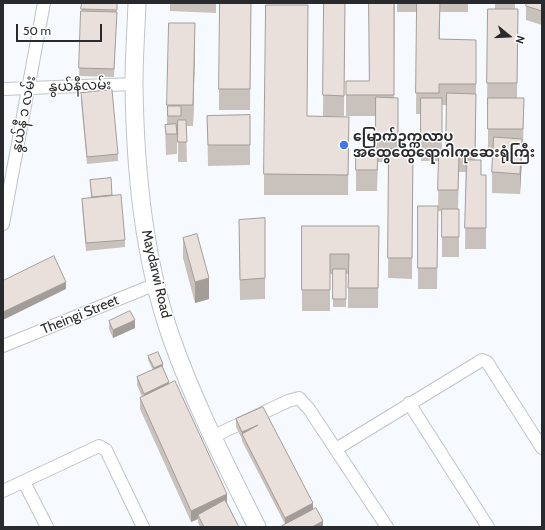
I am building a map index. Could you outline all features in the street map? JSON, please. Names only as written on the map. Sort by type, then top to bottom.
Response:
[{"type":"street","name":"နွယ်နီ ၁ လမ်း","points":[[3,224],[44,3]]},
{"type":"street","name":"Maydarwi Road","points":[[137,3],[134,84],[141,201],[156,284],[171,336],[212,437],[257,527]]},
{"type":"street","name":"နွယ်နီလမ်း","points":[[3,89],[134,84]]},
{"type":"street","name":"Theingi Street","points":[[3,346],[156,284]]},
{"type":"street","points":[[336,449],[409,403],[482,360],[485,360],[542,448]]},
{"type":"street","points":[[212,437],[288,401],[299,398],[309,409],[387,527]]},
{"type":"street","points":[[409,403],[488,527]]},
{"type":"street","points":[[3,491],[99,446],[106,450],[143,527]]},
{"type":"street","points":[[24,482],[47,527]]},
{"type":"building","points":[[82,3],[117,3],[117,10],[81,9]]},
{"type":"building","points":[[220,3],[251,3],[250,89],[219,89]]},
{"type":"building","points":[[324,3],[345,3],[344,96],[323,95]]},
{"type":"building","points":[[369,3],[394,3],[394,95],[346,95],[346,81],[369,81]]},
{"type":"building","points":[[417,3],[440,3],[439,39],[476,40],[476,84],[439,84],[439,93],[416,93]]},
{"type":"building","points":[[527,3],[542,3],[542,11],[526,6]]},
{"type":"building","points":[[266,5],[308,5],[307,116],[349,117],[348,175],[264,174]]},
{"type":"building","points":[[488,9],[518,9],[517,83],[487,83]]},
{"type":"building","points":[[81,11],[117,12],[114,69],[79,68]]},
{"type":"building","points":[[169,23],[195,23],[193,105],[167,105]]},
{"type":"building","points":[[112,90],[118,154],[87,157],[81,93]]},
{"type":"building","points":[[447,93],[476,94],[475,152],[446,151]]},
{"type":"building","points":[[376,97],[398,98],[398,141],[376,141]]},
{"type":"building","points":[[421,98],[442,98],[442,140],[421,140]]},
{"type":"building","points":[[488,98],[524,98],[523,129],[488,129]]},
{"type":"building","points":[[168,106],[181,106],[181,116],[168,116]]},
{"type":"building","points":[[250,115],[250,145],[208,145],[207,116]]},
{"type":"building","points":[[178,120],[186,120],[187,142],[178,142]]},
{"type":"building","points":[[176,124],[177,134],[166,134],[165,125]]},
{"type":"building","points":[[494,137],[522,139],[520,174],[492,172]]},
{"type":"building","points":[[389,149],[413,149],[412,258],[388,258]]},
{"type":"building","points":[[356,154],[378,155],[377,170],[356,170]]},
{"type":"building","points":[[439,155],[459,156],[458,190],[438,190]]},
{"type":"building","points":[[467,160],[481,160],[481,175],[486,175],[486,228],[465,228]]},
{"type":"building","points":[[111,178],[112,195],[92,197],[90,180]]},
{"type":"building","points":[[121,195],[125,240],[86,243],[82,199]]},
{"type":"building","points":[[418,206],[438,206],[437,268],[418,268]]},
{"type":"building","points":[[442,209],[459,209],[459,237],[442,237]]},
{"type":"building","points":[[265,218],[265,278],[240,280],[239,220]]},
{"type":"building","points":[[302,226],[379,226],[378,288],[348,288],[349,254],[330,254],[330,290],[302,290]]},
{"type":"building","points":[[197,234],[209,278],[195,282],[183,238]]},
{"type":"building","points":[[54,256],[66,282],[3,312],[3,281]]},
{"type":"building","points":[[333,269],[346,269],[346,299],[333,299]]},
{"type":"building","points":[[130,311],[135,320],[113,330],[109,321]]},
{"type":"building","points":[[158,352],[163,364],[154,368],[148,356]]},
{"type":"building","points":[[162,366],[169,382],[144,394],[137,377]]},
{"type":"building","points":[[175,381],[227,494],[191,511],[140,398]]},
{"type":"building","points":[[263,407],[313,503],[285,518],[242,434],[258,425],[242,432],[236,419]]},
{"type":"building","points":[[225,500],[239,527],[204,527],[198,515]]},
{"type":"building","points":[[316,508],[323,521],[312,527],[282,527],[282,526]]},
{"type":"place","name":"မြောက်ဥက္ကလာပ အထွေထွေရောဂါကုဆေးရုံကြီး","points":[[344,145]]}]
